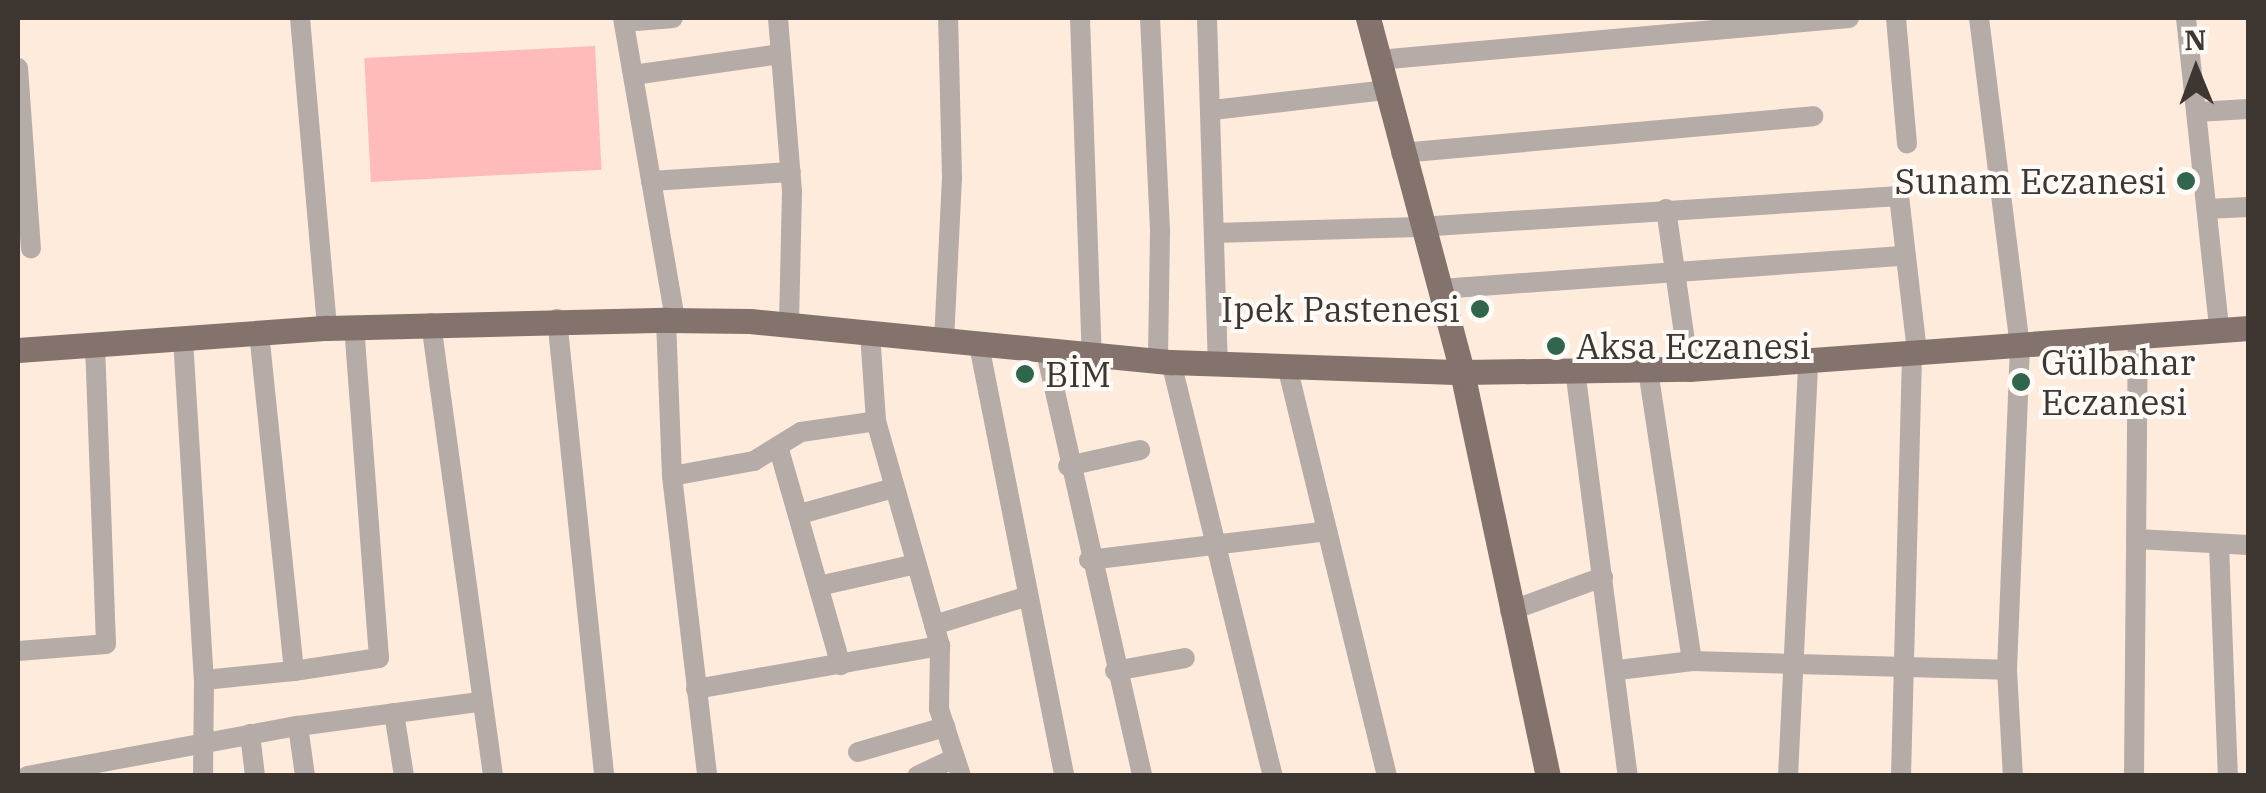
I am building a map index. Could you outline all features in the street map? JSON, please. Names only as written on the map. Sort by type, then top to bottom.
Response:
[{"type":"main road","points":[[1368,18],[1419,227],[1462,372],[1548,776]]},
{"type":"main road","points":[[18,350],[354,326],[557,319],[670,320],[789,325],[1164,362],[1462,372],[1689,370],[2248,328]]},
{"type":"street","points":[[300,18],[327,328]]},
{"type":"street","points":[[674,18],[624,20],[670,320],[672,476],[707,776]]},
{"type":"street","points":[[778,18],[791,172],[789,325]]},
{"type":"street","points":[[944,341],[952,178],[948,18]]},
{"type":"street","points":[[1080,18],[1092,356]]},
{"type":"street","points":[[1150,18],[1164,362],[1216,543],[1273,776]]},
{"type":"street","points":[[1207,18],[1213,110],[1218,364]]},
{"type":"street","points":[[1378,60],[1849,18]]},
{"type":"street","points":[[1896,18],[1907,144]]},
{"type":"street","points":[[1979,18],[2020,346],[2007,670],[2013,776]]},
{"type":"street","points":[[2186,18],[2219,329]]},
{"type":"street","points":[[633,75],[781,54]]},
{"type":"street","points":[[18,68],[31,249]]},
{"type":"street","points":[[1213,110],[1386,90]]},
{"type":"street","points":[[2197,112],[2248,109]]},
{"type":"street","points":[[1401,153],[1813,116]]},
{"type":"street","points":[[651,180],[791,172]]},
{"type":"street","points":[[1216,233],[1419,227],[1898,196],[1914,351],[1901,776]]},
{"type":"street","points":[[2207,209],[2248,207]]},
{"type":"street","points":[[1666,210],[1689,370]]},
{"type":"street","points":[[1440,289],[1676,276],[1906,256]]},
{"type":"street","points":[[557,319],[604,776]]},
{"type":"street","points":[[431,323],[493,776]]},
{"type":"street","points":[[204,680],[380,658],[354,326]]},
{"type":"street","points":[[259,332],[294,671]]},
{"type":"street","points":[[870,333],[876,421],[890,490],[940,646],[945,727],[958,766],[917,776]]},
{"type":"street","points":[[2134,776],[2138,336]]},
{"type":"street","points":[[184,339],[204,680],[200,744],[203,776]]},
{"type":"street","points":[[18,651],[106,644],[95,345]]},
{"type":"street","points":[[980,345],[1064,776]]},
{"type":"street","points":[[1046,352],[1068,466],[1142,776]]},
{"type":"street","points":[[1788,776],[1808,361]]},
{"type":"street","points":[[1287,366],[1387,776]]},
{"type":"street","points":[[1575,370],[1618,670],[1628,776]]},
{"type":"street","points":[[1648,370],[1692,661]]},
{"type":"street","points":[[672,476],[754,461],[801,432],[876,421]]},
{"type":"street","points":[[778,446],[841,664]]},
{"type":"street","points":[[1068,466],[1140,450]]},
{"type":"street","points":[[800,514],[890,490]]},
{"type":"street","points":[[1090,560],[1328,531]]},
{"type":"street","points":[[2137,539],[2248,545]]},
{"type":"street","points":[[2218,545],[2228,776]]},
{"type":"street","points":[[820,586],[912,565]]},
{"type":"street","points":[[1510,611],[1603,577]]},
{"type":"street","points":[[934,625],[1028,596]]},
{"type":"street","points":[[696,690],[940,646]]},
{"type":"street","points":[[1115,671],[1185,658]]},
{"type":"street","points":[[1618,670],[1692,661],[1796,668],[2007,670]]},
{"type":"street","points":[[27,776],[298,726],[480,702]]},
{"type":"street","points":[[394,713],[404,776]]},
{"type":"street","points":[[298,726],[305,776]]},
{"type":"street","points":[[858,752],[945,727]]},
{"type":"street","points":[[250,734],[254,776]]},
{"type":"shaded area","points":[[595,46],[601,170],[371,182],[364,58]]},
{"type":"place","name":"Sunam Eczanesi","points":[[2186,181]]},
{"type":"place","name":"Ipek Pastenesi","points":[[1480,309]]},
{"type":"place","name":"Aksa Eczanesi","points":[[1556,346]]},
{"type":"place","name":"BİM","points":[[1025,374]]},
{"type":"place","name":"Gülbahar Eczanesi","points":[[2021,382]]}]
